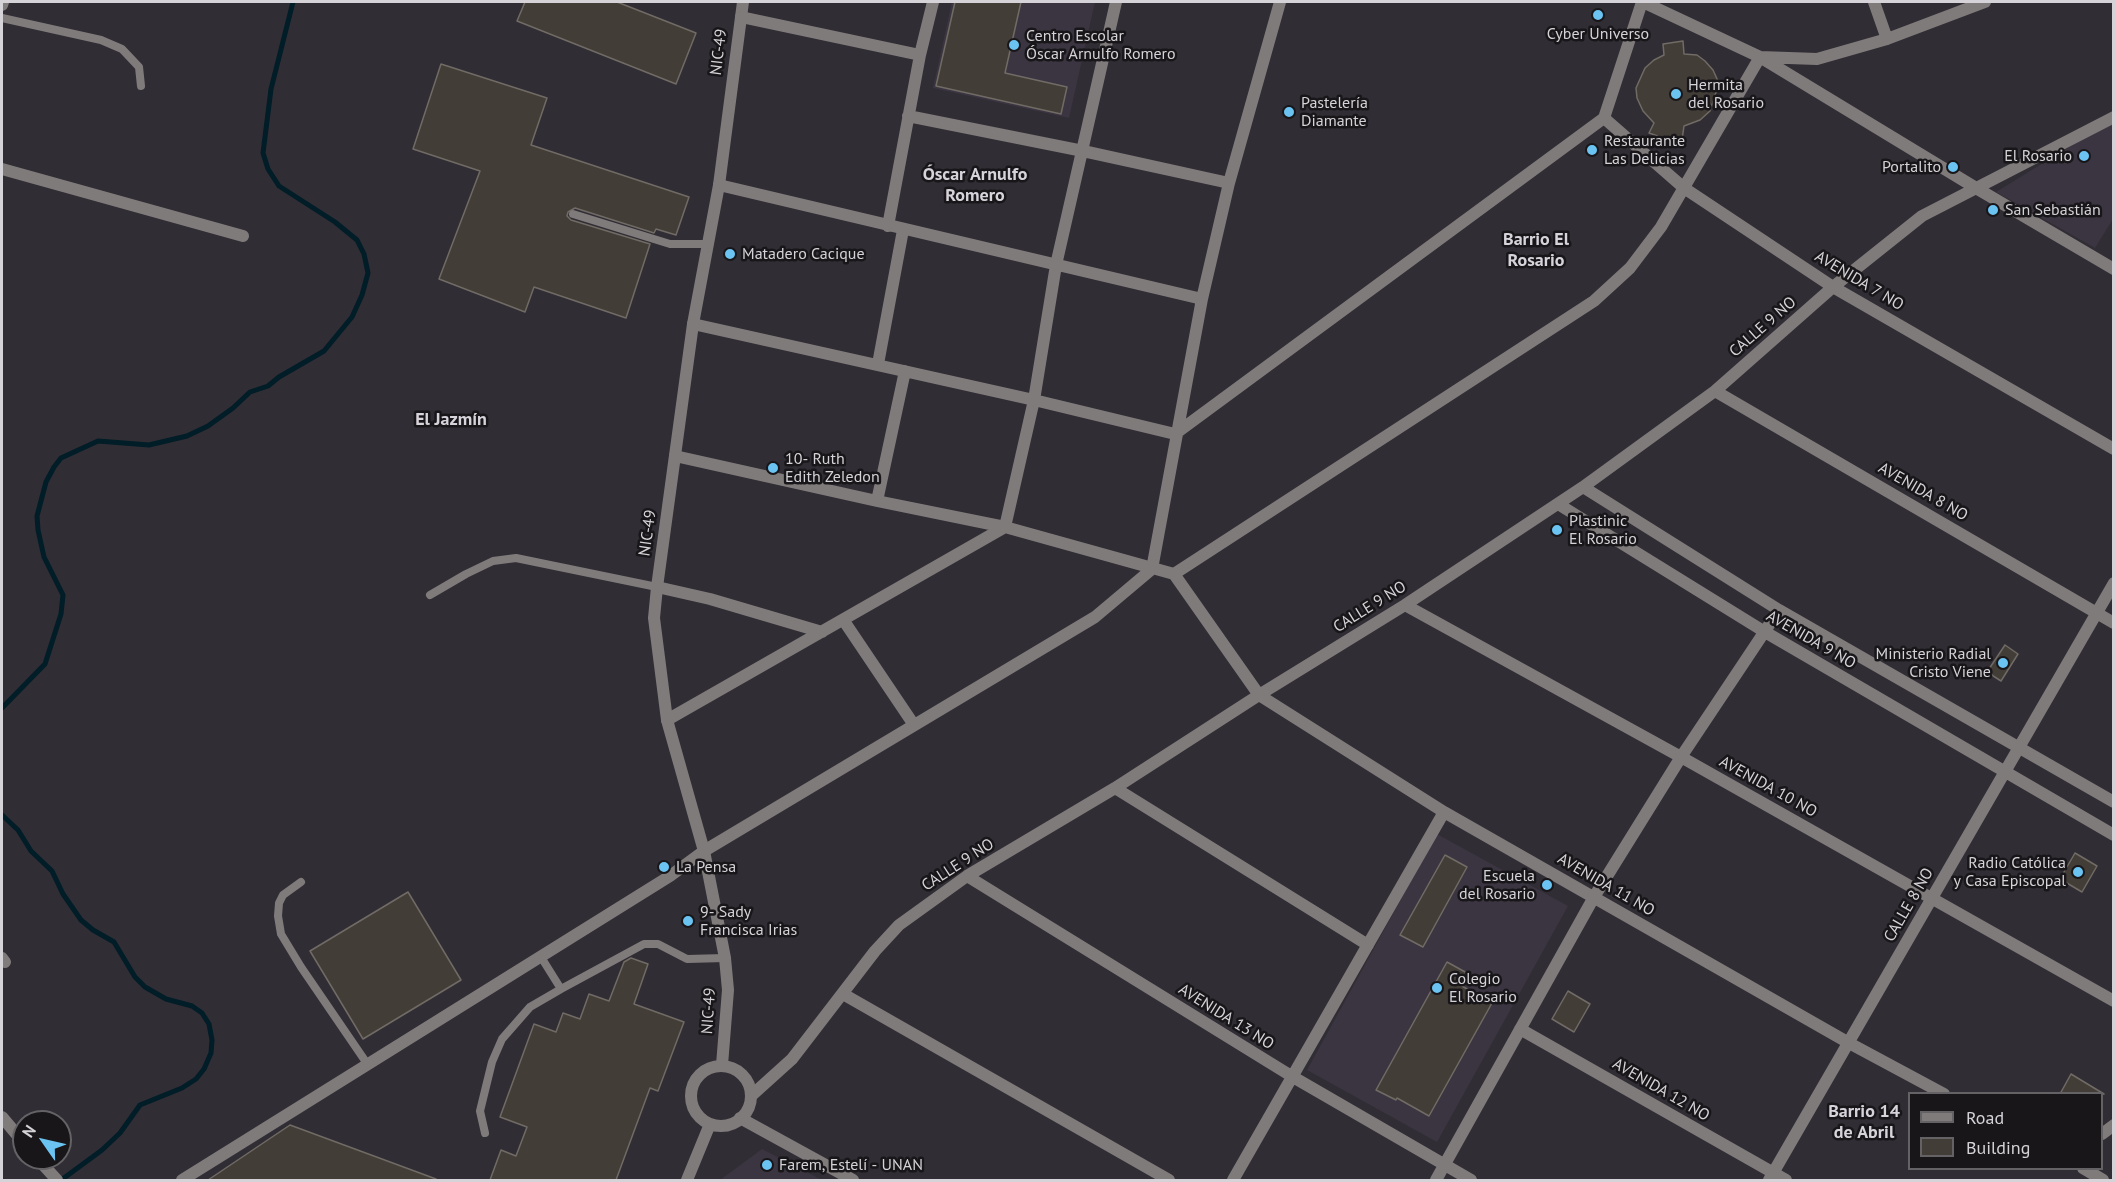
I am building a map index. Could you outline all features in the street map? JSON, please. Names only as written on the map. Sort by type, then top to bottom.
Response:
[{"type":"street","name":"NIC-49","points":[[722,1065],[729,990],[725,958],[704,851],[667,720],[654,618],[693,324],[719,185],[743,2]]},
{"type":"street","points":[[888,226],[920,55],[933,2]]},
{"type":"street","points":[[667,720],[1005,527],[1034,400],[1056,265],[1116,2]]},
{"type":"street","points":[[182,1180],[670,876],[704,851],[1095,617],[1152,569],[1175,434],[1202,299],[1229,183],[1280,2]]},
{"type":"street","points":[[693,324],[905,370],[1175,434],[1604,118],[1642,2],[1760,57],[2114,269]]},
{"type":"street","points":[[1874,2],[1887,39]]},
{"type":"street","points":[[1760,57],[1817,59],[1887,39],[1985,2]]},
{"type":"street","points":[[741,17],[920,55]]},
{"type":"street","points":[[1174,574],[1594,301],[1630,268],[1661,227],[1760,57]]},
{"type":"street","points":[[908,116],[1229,183]]},
{"type":"street","name":"CALLE 9 NO","points":[[751,1096],[792,1059],[875,951],[899,925],[967,876],[1115,788],[1404,605],[1583,487],[1715,391],[1833,287],[1922,216],[2114,117]]},
{"type":"street","name":"AVENIDA 7 NO","points":[[1604,118],[1684,188],[1833,287],[2114,449]]},
{"type":"street","points":[[2,169],[243,236]]},
{"type":"street","points":[[719,185],[1202,299]]},
{"type":"street","points":[[878,364],[903,230]]},
{"type":"street","points":[[877,501],[905,370]]},
{"type":"street","name":"AVENIDA 8 NO","points":[[1715,391],[2114,623]]},
{"type":"street","points":[[675,456],[1005,527],[1174,574],[1259,695]]},
{"type":"street","name":"AVENIDA 9 NO","points":[[1583,487],[1779,610],[2114,802]]},
{"type":"street","name":"AVENIDA 9 NO","points":[[1558,504],[1765,632],[2114,835]]},
{"type":"street","name":"CALLE 8 NO","points":[[1772,1177],[2114,583]]},
{"type":"street","points":[[657,587],[710,599],[822,632]]},
{"type":"street","name":"AVENIDA 10 NO","points":[[1404,605],[1681,757],[2114,1001]]},
{"type":"street","points":[[1436,1180],[1594,897],[1681,757],[1779,610]]},
{"type":"street","points":[[844,621],[914,725]]},
{"type":"street","name":"AVENIDA 11 NO","points":[[1259,695],[1444,812],[1849,1043],[1940,1092]]},
{"type":"street","points":[[1115,788],[1368,945]]},
{"type":"street","points":[[1233,1180],[1444,812]]},
{"type":"street","name":"AVENIDA 13 NO","points":[[967,876],[1293,1077],[1471,1180]]},
{"type":"street","points":[[843,994],[1169,1180]]},
{"type":"street","name":"AVENIDA 12 NO","points":[[1520,1029],[1772,1177],[1786,1180]]},
{"type":"street","points":[[722,1065],[743,1075],[751,1096],[748,1108],[740,1118],[726,1125],[710,1124],[696,1113],[692,1104],[693,1085],[697,1077],[704,1071],[722,1065]]},
{"type":"street","points":[[2,1117],[12,1129]]},
{"type":"street","points":[[740,1118],[853,1180]]},
{"type":"street","points":[[687,1180],[710,1124]]},
{"type":"street","points":[[2086,1170],[2103,1180]]},
{"type":"lane","points":[[2,18],[101,40],[122,49],[139,67],[141,87]]},
{"type":"lane","points":[[573,214],[670,244],[708,244]]},
{"type":"lane","points":[[430,595],[493,561],[516,558],[657,587]]},
{"type":"lane","points":[[301,882],[283,895],[279,903],[278,916],[281,934],[368,1065]]},
{"type":"lane","points":[[485,1132],[480,1111],[492,1062],[502,1039],[530,1007],[644,944],[658,944],[687,959],[725,958]]},
{"type":"lane","points":[[541,957],[561,989]]},
{"type":"shaded area","name":"Centro Escolar Óscar Arnulfo Romero","points":[[952,2],[1095,2],[1069,118],[933,88]]},
{"type":"shaded area","name":"El Rosario","points":[[2113,120],[2113,219],[2095,248],[1996,192]]},
{"type":"shaded area","name":"Colegio El Rosario","points":[[1437,834],[1568,906],[1437,1142],[1307,1070]]},
{"type":"shaded area","name":"Farem, Estelí - UNAN","points":[[762,1149],[822,1180],[720,1180]]},
{"type":"building","points":[[525,2],[617,2],[696,33],[676,84],[517,21]]},
{"type":"building","points":[[955,2],[1021,2],[1005,73],[1067,87],[1061,114],[936,86]]},
{"type":"building","name":"Hermita del Rosario","points":[[1683,41],[1684,54],[1697,55],[1705,61],[1713,70],[1718,81],[1710,111],[1700,120],[1684,126],[1682,140],[1672,141],[1649,133],[1654,123],[1643,111],[1637,98],[1636,88],[1645,68],[1664,55],[1663,44]]},
{"type":"building","points":[[441,64],[547,98],[531,145],[689,197],[676,235],[656,229],[654,233],[575,208],[568,212],[567,216],[571,220],[650,244],[626,318],[534,287],[525,312],[439,279],[480,171],[413,149]]},
{"type":"building","name":"Ministerio Radial Cristo Viene","points":[[2005,645],[2018,654],[2001,681],[1987,672]]},
{"type":"building","name":"Radio Católica y Casa Episcopal","points":[[2075,853],[2097,866],[2082,892],[2060,879]]},
{"type":"building","points":[[1445,855],[1467,867],[1423,947],[1400,935]]},
{"type":"building","points":[[408,892],[461,980],[363,1039],[310,951]]},
{"type":"building","points":[[631,958],[648,964],[634,1004],[684,1022],[658,1091],[650,1088],[616,1180],[490,1180],[501,1150],[516,1156],[527,1127],[500,1117],[534,1024],[556,1032],[563,1013],[580,1019],[589,994],[609,1001],[624,962]]},
{"type":"building","points":[[1447,962],[1467,973],[1460,985],[1492,1003],[1429,1116],[1397,1098],[1396,1100],[1376,1090]]},
{"type":"building","points":[[1568,991],[1590,1004],[1574,1032],[1552,1019]]},
{"type":"building","points":[[2071,1074],[2101,1092],[2061,1092]]},
{"type":"building","points":[[290,1125],[436,1179],[436,1180],[208,1180]]},
{"type":"waterway","points":[[2,708],[45,664],[61,614],[63,595],[44,557],[37,516],[46,482],[61,458],[98,441],[149,445],[187,436],[208,426],[250,392],[268,386],[279,377],[324,351],[352,317],[362,295],[368,273],[364,254],[357,240],[335,222],[279,186],[268,169],[263,153],[271,89],[293,2]]},
{"type":"waterway","points":[[2,815],[18,830],[31,851],[52,871],[63,894],[81,920],[114,942],[135,977],[145,987],[166,999],[192,1006],[202,1013],[209,1024],[212,1040],[211,1053],[204,1069],[196,1079],[182,1088],[140,1105],[120,1133],[102,1150],[64,1178]]},
{"type":"place","name":"Cyber Universo","points":[[1598,15]]},
{"type":"place","name":"Centro Escolar Óscar Arnulfo Romero","points":[[1014,45]]},
{"type":"place","name":"Hermita del Rosario","points":[[1676,94]]},
{"type":"place","name":"Pastelería Diamante","points":[[1289,112]]},
{"type":"place","name":"Restaurante Las Delicias","points":[[1592,150]]},
{"type":"place","name":"El Rosario","points":[[2084,156]]},
{"type":"place","name":"Portalito","points":[[1953,167]]},
{"type":"place","name":"San Sebastián","points":[[1993,210]]},
{"type":"place","name":"Matadero Cacique","points":[[730,254]]},
{"type":"place","name":"10- Ruth Edith Zeledon","points":[[773,468]]},
{"type":"place","name":"Plastinic El Rosario","points":[[1557,530]]},
{"type":"place","name":"Ministerio Radial Cristo Viene","points":[[2003,663]]},
{"type":"place","name":"La Pensa","points":[[664,867]]},
{"type":"place","name":"Radio Católica y Casa Episcopal","points":[[2078,872]]},
{"type":"place","name":"Escuela del Rosario","points":[[1547,885]]},
{"type":"place","name":"9- Sady Francisca Irias","points":[[688,921]]},
{"type":"place","name":"Colegio El Rosario","points":[[1437,988]]},
{"type":"place","name":"Farem, Estelí - UNAN","points":[[767,1165]]},
{"type":"district","name":"Óscar Arnulfo Romero","points":[[975,186]]},
{"type":"district","name":"Barrio El Rosario","points":[[1536,250]]},
{"type":"district","name":"El Jazmín","points":[[451,420]]},
{"type":"district","name":"Barrio 14 de Abril","points":[[1864,1122]]}]
